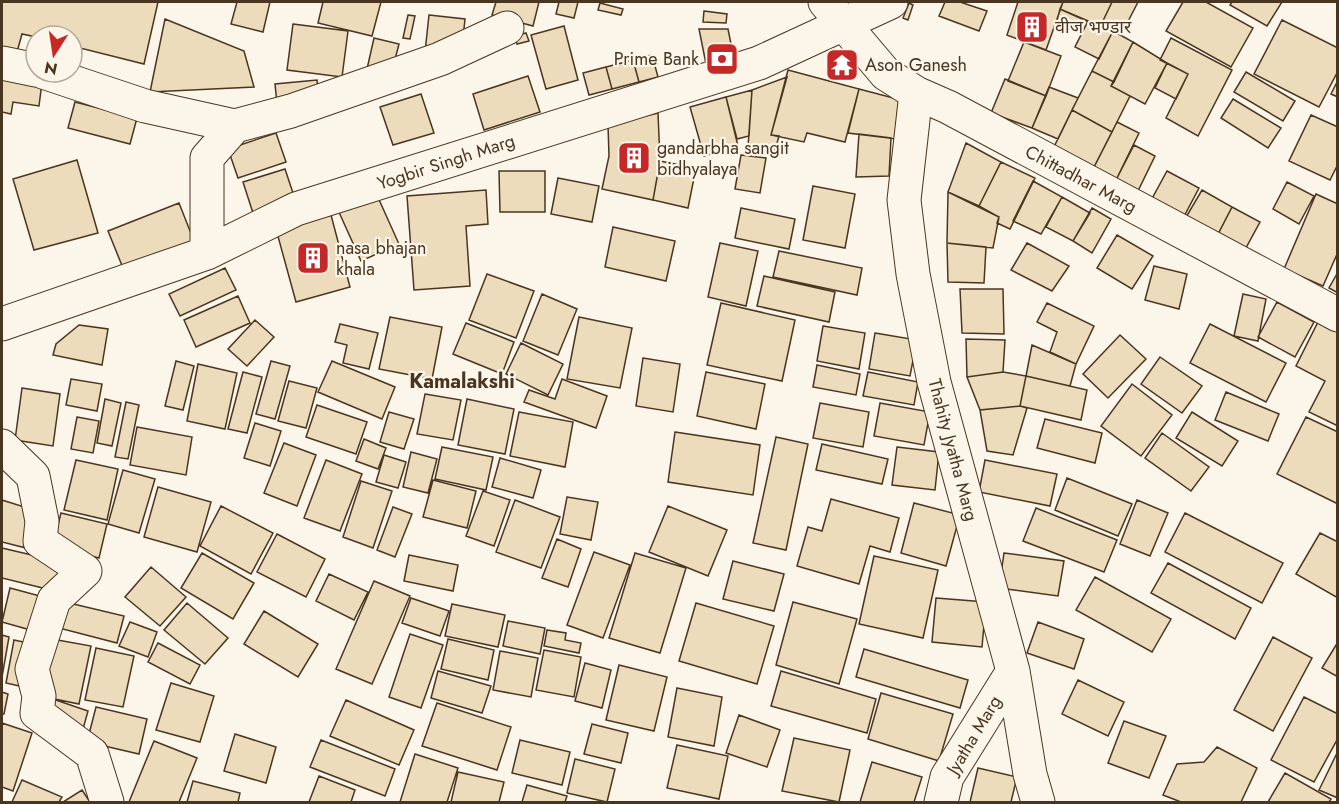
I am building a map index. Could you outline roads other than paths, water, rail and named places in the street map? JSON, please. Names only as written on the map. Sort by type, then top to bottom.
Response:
[{"type":"street","name":"Yogbir Singh Marg","points":[[2,324],[207,254],[296,209],[759,63],[836,8],[891,2]]},
{"type":"street","name":"Chittadhar Marg","points":[[836,8],[886,74],[916,93],[948,107],[1338,315]]},
{"type":"street","points":[[80,84],[145,106],[235,126],[291,111],[440,59],[507,28]]},
{"type":"street","points":[[2,63],[24,68]]},
{"type":"street","name":"Thahity Jyatha Marg","points":[[916,93],[904,200],[913,274],[934,382],[1013,671],[1030,774],[1038,802]]},
{"type":"street","points":[[207,254],[207,158],[235,126]]},
{"type":"street","points":[[2,446],[33,476],[42,521],[40,541],[85,571],[54,600],[32,669],[39,696],[38,713],[92,754],[107,802]]},
{"type":"street","name":"Jyatha Marg","points":[[941,802],[947,777],[1013,671]]},
{"type":"place","name":"वीज भण्डार","points":[[1032,27]]},
{"type":"place","name":"Prime Bank","points":[[722,59]]},
{"type":"place","name":"Ason Ganesh","points":[[842,65]]},
{"type":"place","name":"gandarbha sangit bidhyalaya","points":[[634,158]]},
{"type":"place","name":"nasa bhajan khala","points":[[313,258]]},
{"type":"district","name":"Kamalakshi","points":[[462,381]]}]
